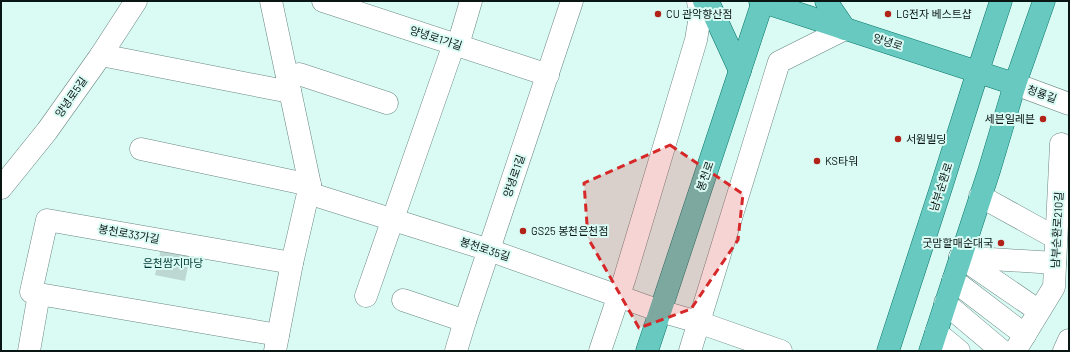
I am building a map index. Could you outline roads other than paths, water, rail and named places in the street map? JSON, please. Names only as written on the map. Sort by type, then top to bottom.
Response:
[{"type":"main road","points":[[704,1],[711,8],[740,71]]},
{"type":"main road","name":"봉천로","points":[[647,351],[762,1]]},
{"type":"main road","name":"양녕로","points":[[762,1],[1015,84]]},
{"type":"main road","points":[[826,1],[845,29]]},
{"type":"main road","name":"남부순환로","points":[[888,351],[1001,1]]},
{"type":"main road","points":[[933,342],[1015,84],[1044,1]]},
{"type":"street","name":"양녕로5길","points":[[1,188],[47,131],[101,55],[136,1]]},
{"type":"street","points":[[29,351],[39,294],[276,343],[309,189],[272,1]]},
{"type":"street","name":"양녕로1가길","points":[[323,1],[548,74]]},
{"type":"street","points":[[366,296],[392,219],[472,1]]},
{"type":"street","name":"양녕로1길","points":[[456,351],[572,1]]},
{"type":"street","points":[[600,351],[625,277],[696,40],[700,16],[698,1]]},
{"type":"street","points":[[690,351],[779,62],[845,29]]},
{"type":"street","points":[[101,55],[289,84]]},
{"type":"street","points":[[289,84],[299,74],[387,103]]},
{"type":"street","name":"청룡길","points":[[1015,84],[1069,104]]},
{"type":"street","name":"남부순환로210길","points":[[1020,343],[1039,312],[1061,288],[1055,263],[1062,144]]},
{"type":"street","points":[[140,149],[309,189]]},
{"type":"street","name":"봉천로35길","points":[[309,189],[392,219],[489,250],[660,311]]},
{"type":"street","points":[[980,196],[1056,238]]},
{"type":"street","name":"봉천로33가길","points":[[39,294],[31,292],[47,220],[292,263]]},
{"type":"street","points":[[960,257],[1055,263]]},
{"type":"street","points":[[960,257],[1039,312]]},
{"type":"street","points":[[953,280],[1020,343]]},
{"type":"street","points":[[403,300],[465,321]]},
{"type":"street","points":[[946,303],[1002,351]]},
{"type":"street","points":[[660,311],[698,322],[781,351]]},
{"type":"street","points":[[1064,351],[1069,340]]},
{"type":"street","points":[[933,342],[959,351]]},
{"type":"place","name":"CU 관악향산점","points":[[658,14]]},
{"type":"place","name":"LG전자 베스트샵","points":[[888,14]]},
{"type":"place","name":"세븐일레븐","points":[[1043,119]]},
{"type":"place","name":"서원빌딩","points":[[898,139]]},
{"type":"place","name":"KS타워","points":[[817,161]]},
{"type":"place","name":"GS25 봉천은천점","points":[[523,231]]},
{"type":"place","name":"굿맘할매순대국","points":[[1001,243]]},
{"type":"park label","name":"은천쌈지마당","points":[[173,263]]}]
